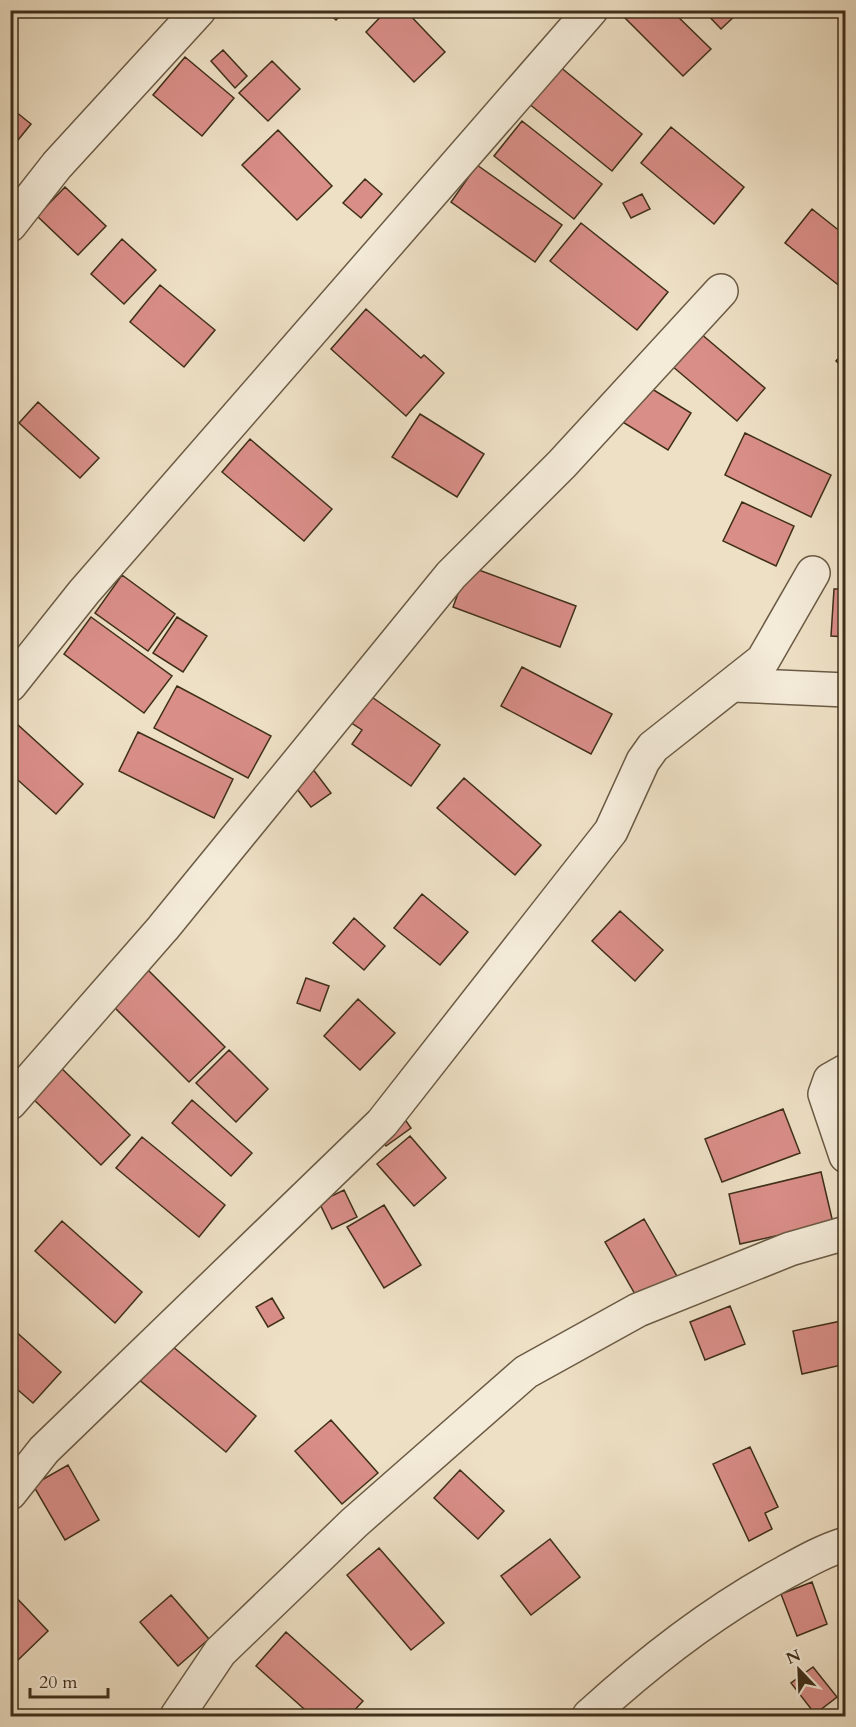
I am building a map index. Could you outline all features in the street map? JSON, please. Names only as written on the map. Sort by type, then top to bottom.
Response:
[{"type":"street","points":[[10,225],[57,165],[199,10]]},
{"type":"street","points":[[10,685],[92,583],[591,10]]},
{"type":"street","points":[[10,1103],[163,928],[451,575],[562,464],[721,291]]},
{"type":"street","points":[[10,1493],[44,1450],[382,1123],[611,831],[643,761],[653,747],[763,660],[813,573]]},
{"type":"street","points":[[734,685],[846,690]]},
{"type":"street","points":[[838,1076],[825,1094],[846,1156]]},
{"type":"street","points":[[177,1716],[220,1652],[354,1523],[526,1372],[638,1310],[790,1249],[846,1233]]},
{"type":"street","points":[[589,1716],[633,1676],[748,1592],[825,1550],[846,1544]]},
{"type":"building","points":[[325,10],[346,10],[336,20]]},
{"type":"building","points":[[387,10],[405,10],[445,52],[414,82],[366,32]]},
{"type":"building","points":[[629,10],[671,10],[711,49],[683,76],[623,16]]},
{"type":"building","points":[[703,10],[741,10],[721,29]]},
{"type":"building","points":[[223,50],[247,76],[235,88],[211,61]]},
{"type":"building","points":[[185,57],[234,98],[202,136],[153,95]]},
{"type":"building","points":[[272,61],[300,89],[268,121],[239,93]]},
{"type":"building","points":[[559,66],[642,134],[612,171],[528,103]]},
{"type":"building","points":[[10,107],[31,124],[10,150]]},
{"type":"building","points":[[522,121],[602,184],[574,219],[494,156]]},
{"type":"building","points":[[671,127],[744,187],[714,224],[641,163]]},
{"type":"building","points":[[278,130],[332,186],[297,220],[242,165]]},
{"type":"building","points":[[477,165],[562,225],[535,262],[451,202]]},
{"type":"building","points":[[365,179],[382,194],[361,218],[343,203]]},
{"type":"building","points":[[65,187],[106,226],[78,255],[37,216]]},
{"type":"building","points":[[642,194],[650,209],[631,218],[623,203]]},
{"type":"building","points":[[812,209],[846,236],[846,291],[785,243]]},
{"type":"building","points":[[581,223],[668,292],[637,330],[550,261]]},
{"type":"building","points":[[122,239],[156,270],[124,304],[91,274]]},
{"type":"building","points":[[160,285],[215,330],[184,367],[130,322]]},
{"type":"building","points":[[366,309],[421,358],[424,355],[444,373],[406,416],[331,349]]},
{"type":"building","points":[[700,333],[765,388],[737,421],[672,366]]},
{"type":"building","points":[[846,350],[846,370],[836,361]]},
{"type":"building","points":[[644,384],[691,413],[668,450],[621,421]]},
{"type":"building","points":[[38,402],[99,458],[80,478],[19,423]]},
{"type":"building","points":[[420,414],[484,454],[457,497],[392,457]]},
{"type":"building","points":[[745,433],[831,475],[811,517],[725,475]]},
{"type":"building","points":[[250,439],[332,509],[304,541],[222,472]]},
{"type":"building","points":[[742,502],[794,526],[776,566],[723,541]]},
{"type":"building","points":[[468,566],[576,606],[560,647],[453,607]]},
{"type":"building","points":[[122,575],[175,614],[148,651],[95,613]]},
{"type":"building","points":[[834,589],[846,589],[846,637],[831,636]]},
{"type":"building","points":[[91,617],[172,676],[144,713],[64,654]]},
{"type":"building","points":[[177,617],[207,636],[183,672],[153,653]]},
{"type":"building","points":[[522,667],[612,714],[591,754],[501,706]]},
{"type":"building","points":[[177,686],[271,736],[248,778],[154,728]]},
{"type":"building","points":[[369,695],[440,745],[411,786],[352,744],[362,730],[350,722]]},
{"type":"building","points":[[17,724],[83,784],[56,814],[10,773],[10,731]]},
{"type":"building","points":[[138,732],[233,779],[214,818],[119,771]]},
{"type":"building","points":[[306,760],[331,793],[311,807],[286,775]]},
{"type":"building","points":[[464,778],[541,845],[515,875],[437,808]]},
{"type":"building","points":[[422,894],[468,932],[440,965],[394,928]]},
{"type":"building","points":[[620,911],[663,950],[635,981],[592,941]]},
{"type":"building","points":[[354,918],[385,946],[364,970],[333,943]]},
{"type":"building","points":[[144,966],[225,1047],[189,1082],[109,1002]]},
{"type":"building","points":[[306,978],[329,986],[320,1011],[297,1003]]},
{"type":"building","points":[[358,999],[395,1033],[360,1070],[324,1036]]},
{"type":"building","points":[[229,1050],[268,1089],[236,1122],[196,1083]]},
{"type":"building","points":[[54,1061],[130,1135],[101,1165],[25,1091]]},
{"type":"building","points":[[192,1100],[252,1153],[231,1176],[172,1123]]},
{"type":"building","points":[[783,1109],[800,1153],[722,1182],[705,1139]]},
{"type":"building","points":[[399,1111],[411,1128],[386,1146],[374,1128]]},
{"type":"building","points":[[410,1136],[446,1178],[414,1206],[377,1164]]},
{"type":"building","points":[[142,1137],[225,1205],[199,1237],[116,1168]]},
{"type":"building","points":[[821,1172],[833,1223],[740,1244],[729,1194]]},
{"type":"building","points":[[344,1190],[357,1217],[332,1229],[319,1202]]},
{"type":"building","points":[[384,1205],[421,1265],[384,1288],[347,1227]]},
{"type":"building","points":[[644,1219],[678,1278],[639,1301],[605,1242]]},
{"type":"building","points":[[62,1221],[142,1292],[115,1323],[35,1251]]},
{"type":"building","points":[[272,1298],[284,1318],[268,1327],[256,1307]]},
{"type":"building","points":[[730,1306],[745,1344],[705,1360],[690,1322]]},
{"type":"building","points":[[846,1320],[846,1364],[802,1374],[793,1331]]},
{"type":"building","points":[[13,1329],[61,1372],[33,1403],[10,1383]]},
{"type":"building","points":[[172,1346],[256,1416],[226,1452],[131,1373]]},
{"type":"building","points":[[331,1420],[378,1473],[342,1504],[295,1451]]},
{"type":"building","points":[[750,1447],[778,1507],[765,1513],[772,1529],[749,1541],[713,1464]]},
{"type":"building","points":[[68,1465],[99,1520],[65,1540],[33,1485]]},
{"type":"building","points":[[460,1470],[504,1511],[478,1539],[434,1498]]},
{"type":"building","points":[[550,1539],[580,1577],[531,1615],[501,1576]]},
{"type":"building","points":[[379,1548],[444,1623],[411,1650],[347,1575]]},
{"type":"building","points":[[812,1582],[827,1624],[797,1636],[781,1594]]},
{"type":"building","points":[[11,1592],[48,1631],[17,1661],[10,1654]]},
{"type":"building","points":[[171,1595],[209,1639],[178,1666],[140,1622]]},
{"type":"building","points":[[286,1632],[363,1701],[349,1716],[312,1716],[256,1666]]},
{"type":"building","points":[[813,1667],[837,1697],[815,1714],[791,1683]]}]
